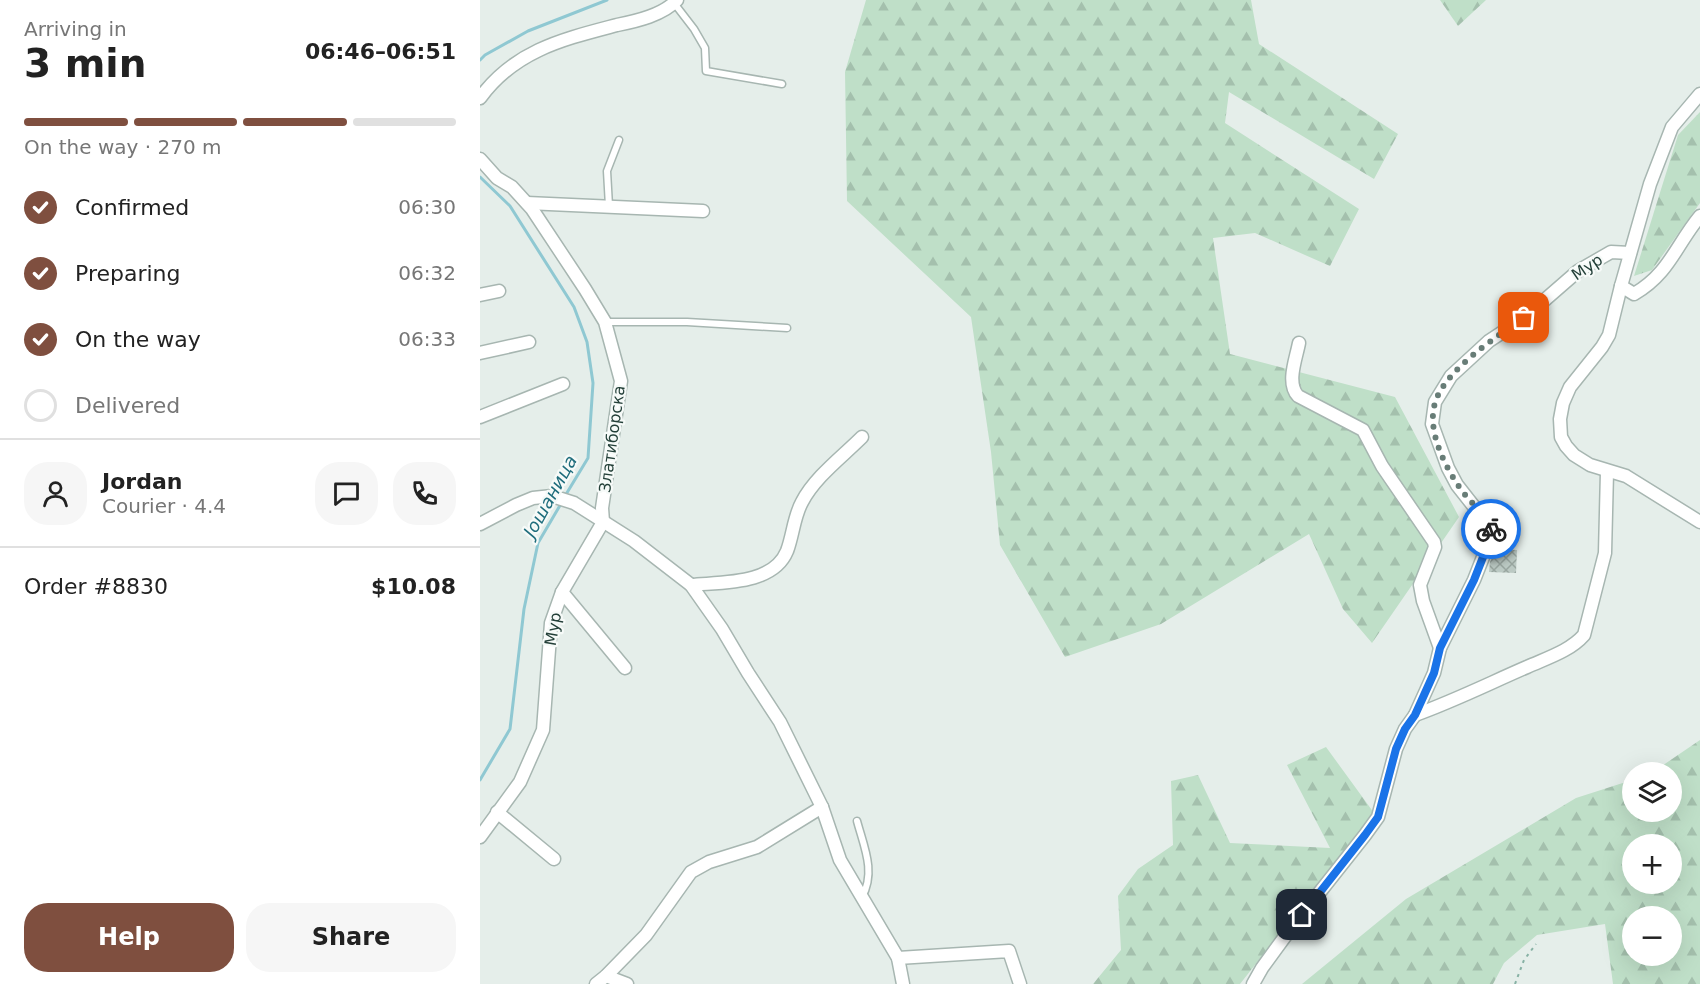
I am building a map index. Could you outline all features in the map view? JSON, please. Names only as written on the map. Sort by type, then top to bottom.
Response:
[{"type":"street","points":[[480,98],[496,78],[528,55],[560,40],[634,21],[661,11],[675,2]]},
{"type":"street","name":"Мур","points":[[1700,94],[1672,127],[1650,184],[1609,334],[1602,347],[1570,387],[1563,402],[1560,419],[1561,437],[1574,455],[1590,465],[1626,476],[1700,522]]},
{"type":"street","name":"Златиборска","points":[[480,159],[497,178],[512,187],[527,203],[605,322],[621,381],[602,508],[603,522]]},
{"type":"street","points":[[527,203],[703,212]]},
{"type":"street","points":[[1621,286],[1634,294],[1647,286],[1665,269],[1700,216]]},
{"type":"street","name":"Мур","points":[[1253,984],[1289,931],[1378,817],[1396,749],[1434,673],[1440,648],[1474,580],[1491,533],[1490,526],[1458,485],[1448,468],[1432,424],[1435,402],[1450,376],[1489,341],[1524,318],[1578,271],[1611,252],[1630,253]]},
{"type":"street","points":[[480,295],[499,291]]},
{"type":"street","points":[[480,353],[530,342]]},
{"type":"street","points":[[1299,343],[1292,385],[1294,392],[1363,430],[1382,466],[1434,542],[1420,585],[1423,601],[1440,648]]},
{"type":"street","points":[[480,417],[563,384]]},
{"type":"street","points":[[691,585],[743,579],[766,573],[780,563],[787,551],[801,502],[822,476],[862,437]]},
{"type":"street","points":[[1415,715],[1558,653],[1577,643],[1584,635],[1605,553],[1607,471]]},
{"type":"street","points":[[480,524],[516,505],[534,498],[552,496],[574,503],[634,541],[691,585],[722,628],[748,674],[780,722],[822,807],[840,860],[898,958],[903,984]]},
{"type":"street","name":"Мур","points":[[480,837],[520,782],[543,730],[551,623],[562,592],[603,522]]},
{"type":"street","points":[[562,592],[625,668]]},
{"type":"street","points":[[601,980],[646,935],[691,872],[709,862],[758,847],[822,807]]},
{"type":"street","points":[[497,812],[554,859]]},
{"type":"street","points":[[898,958],[1009,951],[1020,984]]},
{"type":"street","points":[[601,980],[627,984]]},
{"type":"lane","points":[[675,2],[705,48],[706,71],[782,84]]},
{"type":"lane","points":[[609,207],[606,171],[619,140]]},
{"type":"lane","points":[[605,322],[687,322],[787,328]]},
{"type":"lane","points":[[856,821],[868,862],[869,885],[862,897]]},
{"type":"path","points":[[1515,984],[1524,960],[1536,944]]},
{"type":"green space","points":[[866,0],[1251,0],[1259,44],[1398,134],[1374,179],[1229,92],[1225,123],[1359,209],[1330,266],[1255,233],[1213,238],[1230,354],[1395,397],[1459,517],[1372,643],[1343,609],[1309,534],[1161,624],[1065,657],[1000,545],[991,452],[971,317],[847,201],[845,72]]},
{"type":"green space","points":[[1440,0],[1486,0],[1458,26]]},
{"type":"green space","points":[[1700,112],[1700,203],[1652,270],[1634,276],[1678,135]]},
{"type":"green space","points":[[1700,740],[1700,984],[1613,984],[1605,924],[1537,935],[1504,963],[1493,984],[1302,984],[1406,899],[1576,798],[1622,783],[1622,822],[1682,822],[1682,762],[1668,762]]},
{"type":"green space","points":[[1326,747],[1374,813],[1240,984],[1093,984],[1121,950],[1118,896],[1138,869],[1173,845],[1171,781],[1198,775],[1230,843],[1330,848],[1287,765]]},
{"type":"building","points":[[1495,549],[1517,550],[1516,573],[1489,572]]},
{"type":"waterway","name":"Јошаница","points":[[480,60],[528,31],[607,0]]},
{"type":"waterway","name":"Јошаница","points":[[480,177],[510,206],[574,307],[587,342],[593,383],[588,458],[565,496]]},
{"type":"waterway","name":"Јошаница","points":[[480,780],[510,729],[524,609],[538,543],[562,502]]},
{"type":"way so far","points":[[1491,529],[1448,468],[1432,424],[1435,402],[1450,376],[1489,341],[1524,318]]},
{"type":"route","points":[[1302,915],[1378,817],[1396,749],[1434,673],[1440,648],[1474,580],[1487,547],[1491,529]]}]
